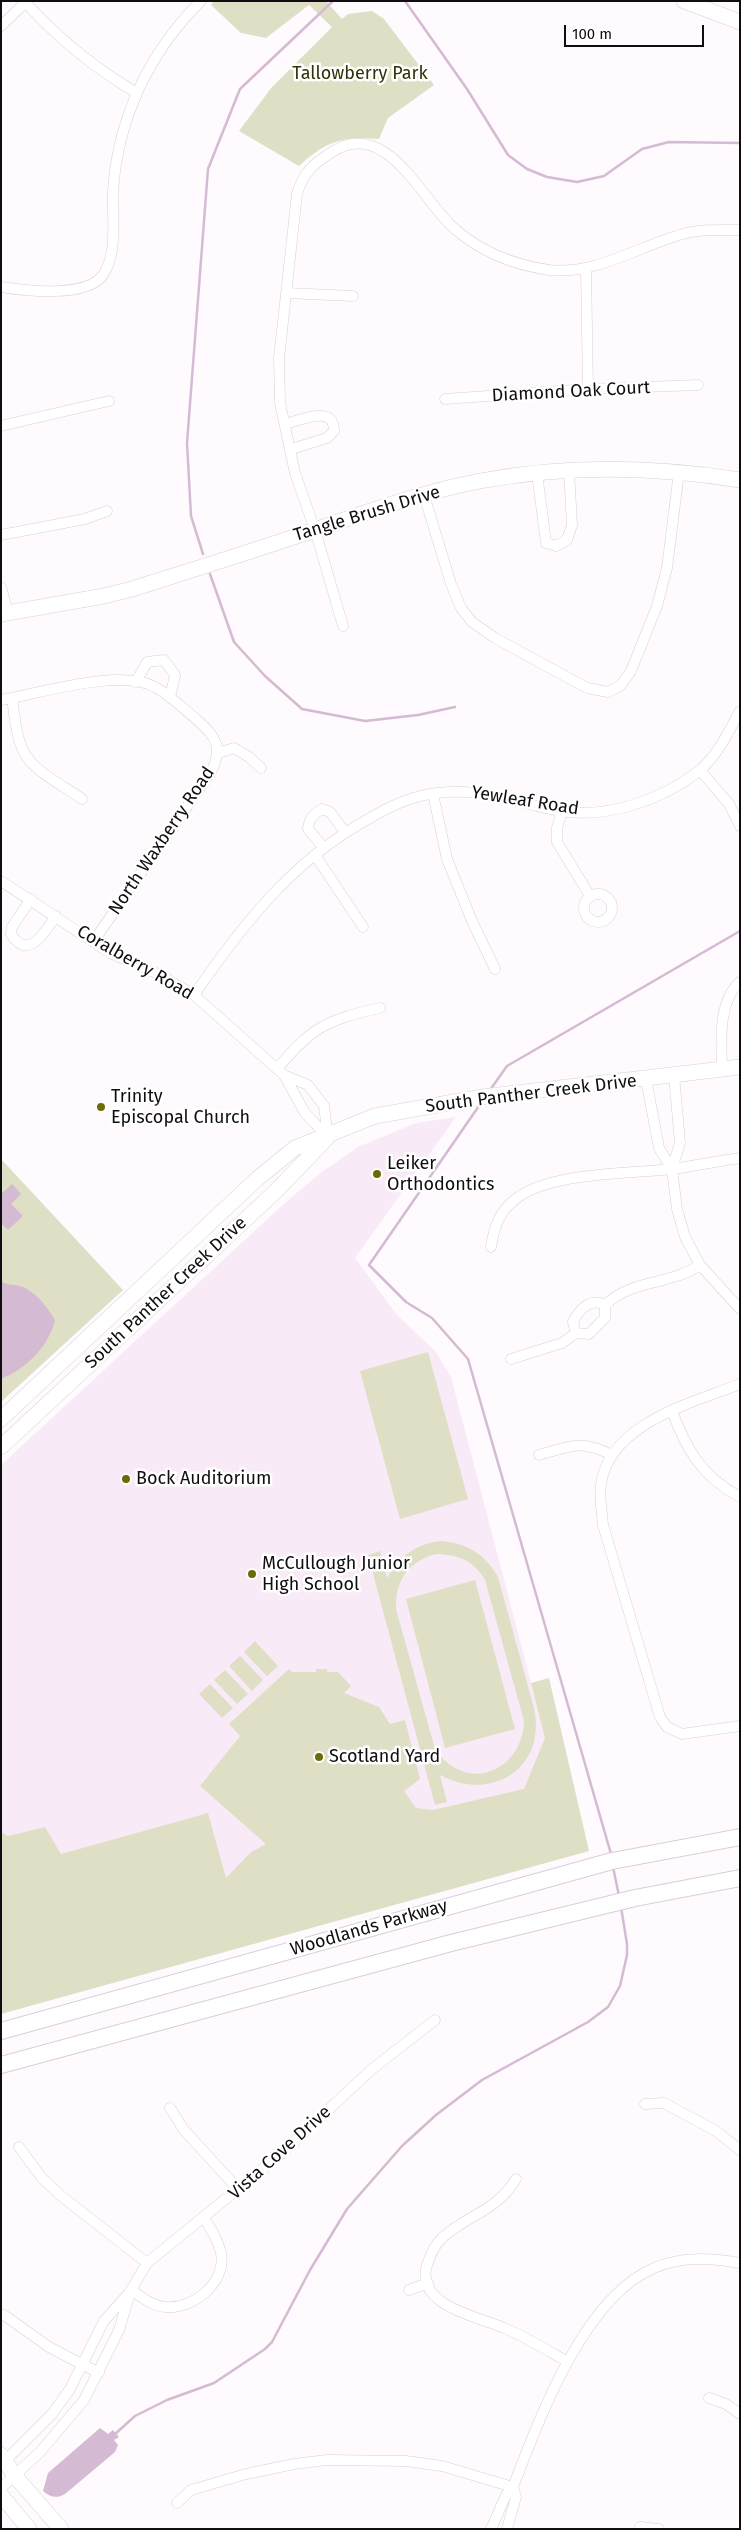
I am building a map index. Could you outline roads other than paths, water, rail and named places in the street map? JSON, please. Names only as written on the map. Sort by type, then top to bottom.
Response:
[{"type":"main road","name":"Woodlands Parkway","points":[[1,2031],[592,1866],[740,1837]]},
{"type":"main road","name":"Woodlands Parkway","points":[[1,2065],[451,1943],[635,1898],[740,1878]]},
{"type":"street","points":[[1,287],[60,291],[93,284],[102,276],[109,263],[112,250],[113,192],[119,155],[137,93],[158,52],[174,30],[201,1]]},
{"type":"street","points":[[684,1],[740,22]]},
{"type":"street","points":[[1,26],[26,2],[78,54],[137,93]]},
{"type":"street","points":[[343,626],[295,473],[280,403],[278,373],[298,188],[312,165],[336,149],[356,144],[373,146],[399,163],[441,216],[474,243],[504,259],[549,270],[586,268],[685,234],[740,230]]},
{"type":"street","points":[[586,268],[588,389]]},
{"type":"street","points":[[286,293],[353,296]]},
{"type":"street","name":"Diamond Oak Court","points":[[445,399],[588,389],[698,385]]},
{"type":"street","points":[[1,426],[72,412],[109,401]]},
{"type":"street","points":[[285,424],[322,414],[331,418],[334,424],[334,431],[327,438],[291,449]]},
{"type":"street","name":"Tangle Brush Drive","points":[[5,613],[113,594],[383,506],[478,482],[537,473],[616,468],[679,472],[740,480]]},
{"type":"street","points":[[537,473],[546,543],[556,546],[567,540],[572,525],[569,470]]},
{"type":"street","points":[[424,495],[451,584],[461,608],[472,622],[495,638],[587,688],[608,692],[621,685],[631,671],[661,593],[667,568],[679,472]]},
{"type":"street","points":[[1,535],[85,519],[107,511]]},
{"type":"street","points":[[1,587],[5,613]]},
{"type":"street","points":[[1,700],[96,682],[116,680],[136,682],[147,662],[164,660],[175,675],[170,697]]},
{"type":"street","name":"North Waxberry Road","points":[[93,942],[211,772],[218,752],[214,738],[207,729],[170,697],[154,686],[136,682]]},
{"type":"street","points":[[12,698],[18,738],[27,758],[35,766],[82,799]]},
{"type":"street","name":"Yewleaf Road","points":[[194,995],[256,911],[287,879],[345,832],[396,804],[433,794],[468,791],[484,792],[562,811],[603,811],[642,801],[677,785],[700,770],[724,741],[740,710]]},
{"type":"street","points":[[218,752],[234,748],[249,757],[261,768]]},
{"type":"street","points":[[700,770],[729,804],[740,826]]},
{"type":"street","points":[[433,794],[447,859],[472,921],[495,969]]},
{"type":"street","points":[[324,848],[308,829],[313,815],[322,809],[330,812],[345,832]]},
{"type":"street","points":[[562,811],[557,828],[558,842],[590,896]]},
{"type":"street","points":[[315,855],[363,927]]},
{"type":"street","name":"Coralberry Road","points":[[1,881],[32,899],[93,942],[194,995],[280,1072],[308,1086],[324,1106],[328,1137]]},
{"type":"street","points":[[32,899],[12,927],[11,934],[15,941],[24,945],[32,945],[42,936],[56,916]]},
{"type":"street","points":[[722,1068],[721,1044],[726,1004],[732,989],[740,982]]},
{"type":"street","points":[[280,1072],[299,1043],[320,1026],[351,1014],[380,1008]]},
{"type":"street","name":"South Panther Creek Drive","points":[[1,1419],[257,1179],[295,1148],[328,1137],[375,1116],[488,1097],[722,1068],[740,1068]]},
{"type":"street","name":"Coralberry Road","points":[[280,1072],[306,1113],[328,1137]]},
{"type":"street","points":[[674,1075],[680,1143],[672,1168],[677,1209],[685,1237],[700,1264],[740,1309]]},
{"type":"street","points":[[646,1078],[659,1148],[672,1168]]},
{"type":"street","name":"South Panther Creek Drive","points":[[1,1447],[305,1164],[328,1137]]},
{"type":"street","points":[[491,1247],[497,1220],[515,1199],[526,1192],[559,1181],[740,1158]]},
{"type":"street","points":[[576,1333],[573,1322],[585,1306],[593,1302],[605,1304],[624,1290],[670,1279],[690,1272],[700,1264]]},
{"type":"street","points":[[511,1359],[562,1343],[576,1333],[589,1334],[605,1318],[605,1304]]},
{"type":"street","points":[[740,1384],[672,1411],[636,1430],[612,1455],[604,1471],[601,1484],[603,1525],[656,1705],[667,1727],[682,1734],[740,1726]]},
{"type":"street","points":[[672,1411],[684,1443],[693,1458],[716,1481],[740,1497]]},
{"type":"street","points":[[539,1455],[574,1445],[588,1444],[612,1455]]},
{"type":"street","name":"Vista Cove Drive","points":[[3,2460],[52,2414],[84,2365],[104,2321],[131,2290],[147,2263],[239,2190],[282,2153],[371,2070],[435,2020]]},
{"type":"street","points":[[645,2104],[664,2103],[716,2131],[740,2150]]},
{"type":"street","points":[[170,2108],[184,2130],[239,2190]]},
{"type":"street","points":[[19,2147],[42,2178],[60,2195],[147,2263]]},
{"type":"street","points":[[516,2179],[504,2198],[441,2238],[430,2256],[425,2273],[430,2292],[445,2305],[520,2335],[568,2362]]},
{"type":"street","points":[[131,2290],[154,2305],[166,2308],[190,2303],[210,2288],[217,2279],[221,2268],[221,2255],[217,2240],[204,2218]]},
{"type":"street","points":[[491,2529],[506,2495],[513,2488],[568,2362],[585,2333],[605,2306],[629,2282],[655,2267],[687,2259],[705,2258],[740,2263]]},
{"type":"street","points":[[409,2290],[428,2283]]},
{"type":"street","name":"Vista Cove Drive","points":[[1,2488],[64,2426],[84,2400],[119,2330],[131,2290]]},
{"type":"street","points":[[4,2315],[49,2347],[99,2373]]},
{"type":"street","points":[[709,2398],[726,2404],[740,2414]]},
{"type":"street","points":[[3,2460],[61,2529]]},
{"type":"street","points":[[177,2503],[191,2490],[237,2476],[294,2464],[327,2460],[406,2461],[442,2466],[513,2488]]},
{"type":"street","points":[[507,2529],[516,2497],[513,2488]]},
{"type":"street","points":[[1,2494],[29,2529]]},
{"type":"street","points":[[640,2527],[659,2529]]},
{"type":"waterway","points":[[203,554],[191,516],[187,443],[208,169],[240,89],[333,1]]},
{"type":"waterway","points":[[405,1],[467,89],[508,155],[527,169],[547,177],[577,182],[604,176],[642,149],[669,142],[740,143]]},
{"type":"waterway","points":[[210,574],[234,642],[265,676],[302,709],[365,721],[418,715],[455,707]]},
{"type":"waterway","points":[[490,1090],[507,1066],[740,931]]},
{"type":"waterway","points":[[481,1103],[369,1265],[406,1302],[432,1318],[468,1359],[611,1854]]},
{"type":"waterway","points":[[613,1867],[619,1896]]},
{"type":"waterway","points":[[114,2435],[135,2416],[167,2400],[214,2383],[265,2349],[272,2342],[310,2270],[347,2209],[402,2146],[436,2115],[482,2080],[588,2022],[608,2007],[620,1986],[627,1955],[621,1907]]},
{"type":"place","name":"Trinity Episcopal Church","points":[[101,1107]]},
{"type":"place","name":"Leiker Orthodontics","points":[[377,1174]]},
{"type":"place","name":"Bock Auditorium","points":[[126,1479]]},
{"type":"place","name":"McCullough Junior High School","points":[[252,1574]]},
{"type":"place","name":"Scotland Yard","points":[[319,1757]]},
{"type":"park label","name":"Tallowberry Park","points":[[360,74]]}]
